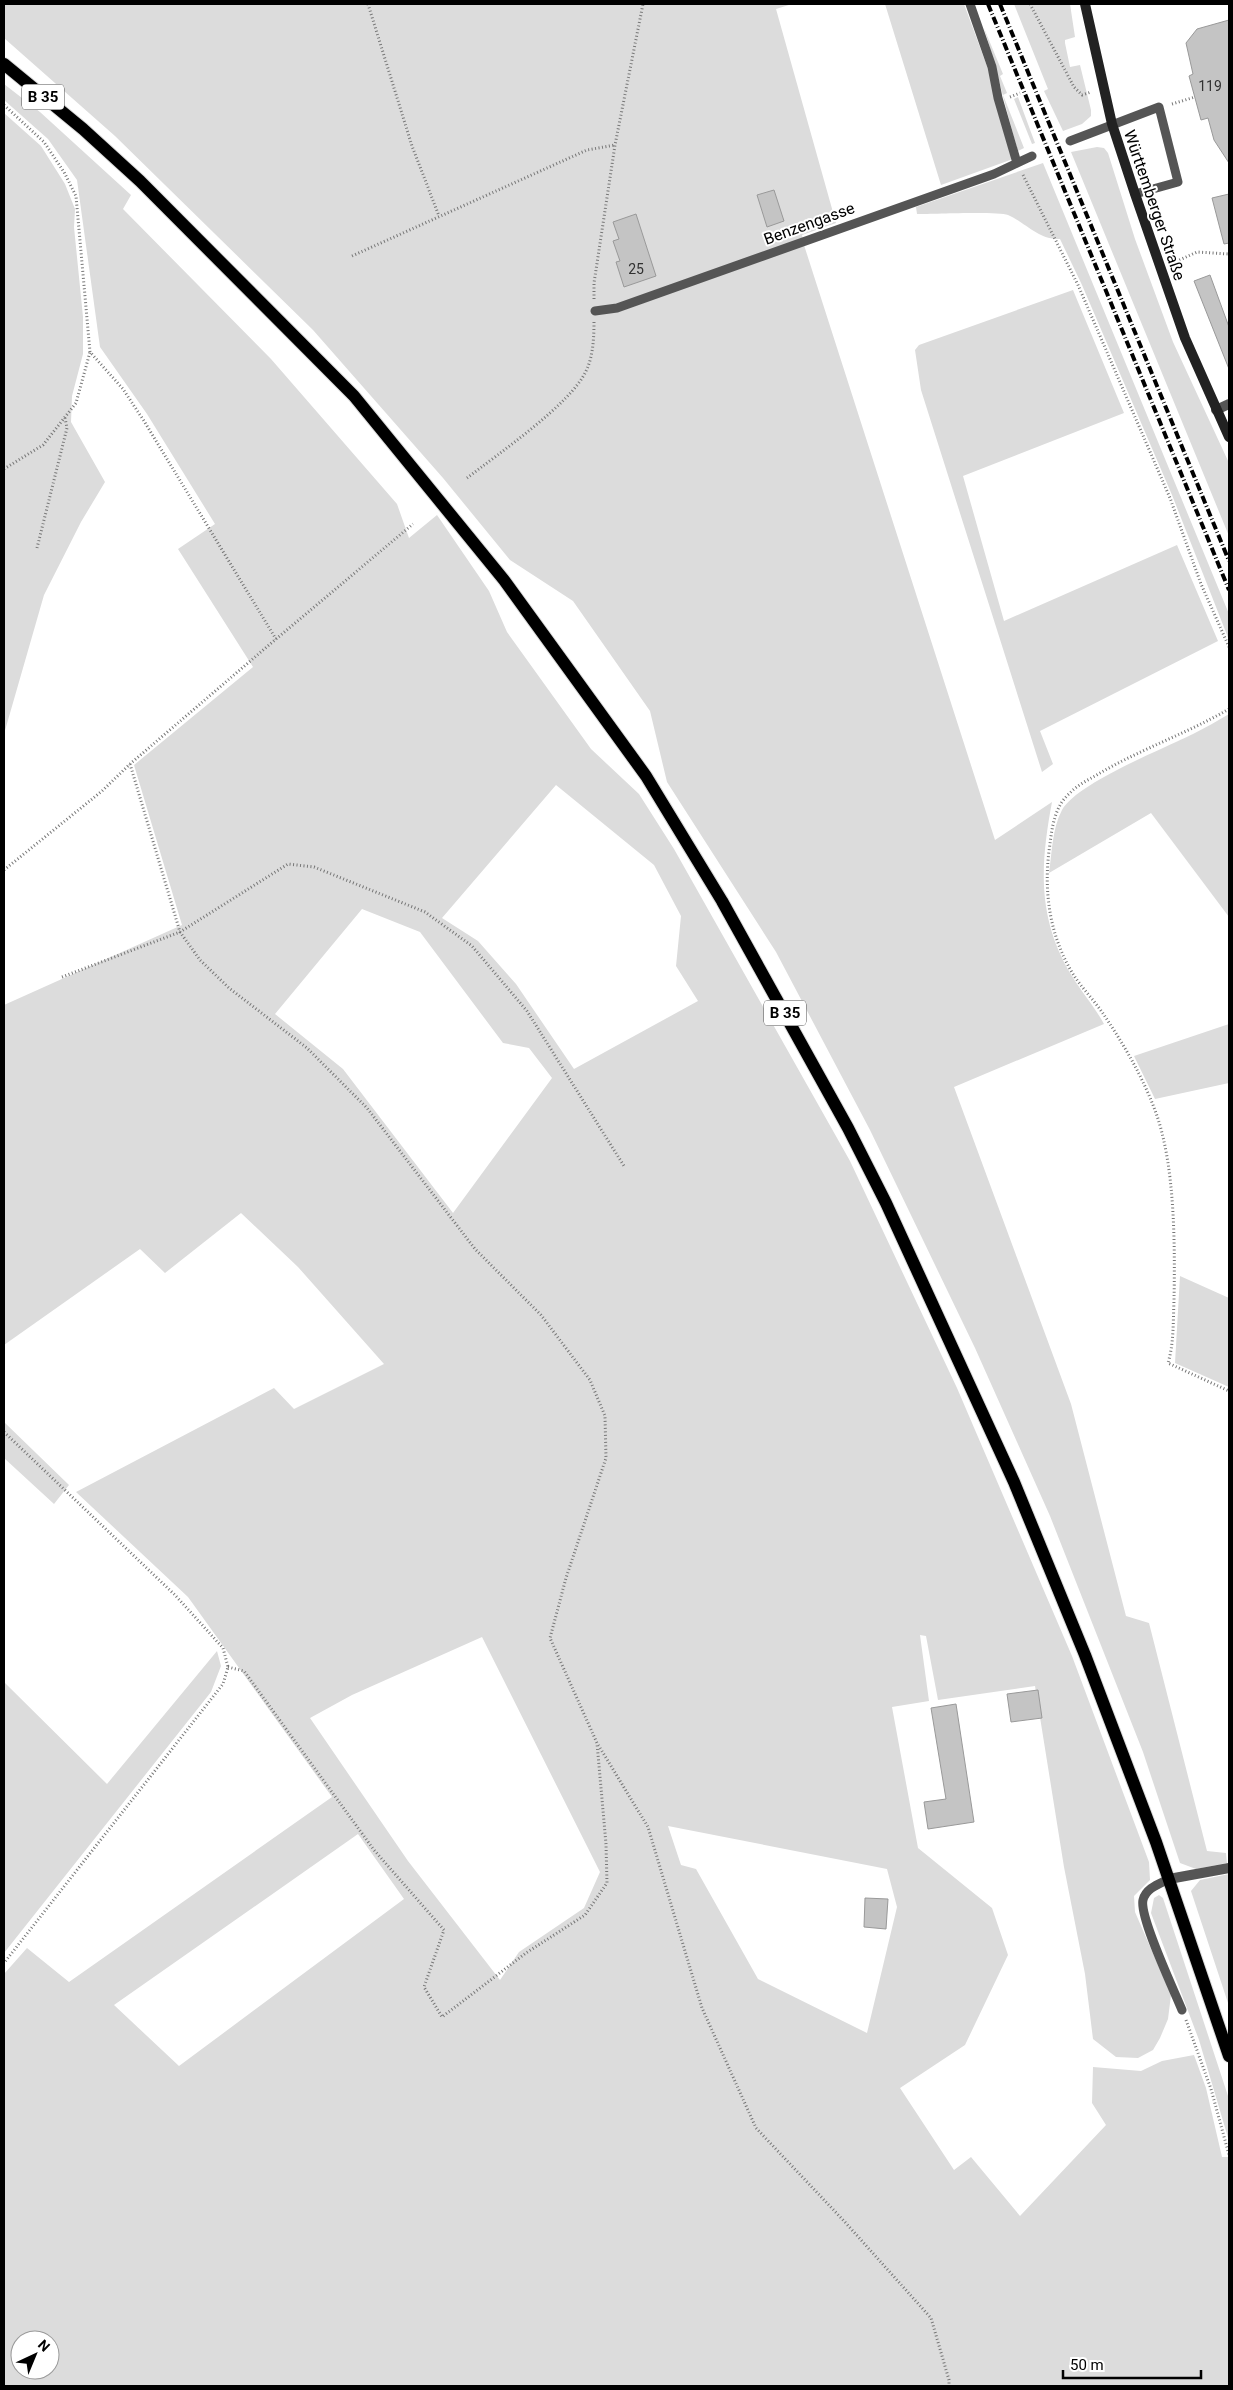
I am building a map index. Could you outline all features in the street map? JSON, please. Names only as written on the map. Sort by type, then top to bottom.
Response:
[{"type":"main road","name":"Württemberger Straße","points":[[1085,4],[1112,124],[1134,194],[1185,338],[1229,437]]},
{"type":"main road","name":"B 35","points":[[4,64],[83,129],[140,181],[354,396],[504,580],[646,776],[722,901],[797,1035],[886,1204],[1014,1482],[1088,1664],[1169,1879],[1229,2056]]},
{"type":"street","points":[[1216,410],[1229,404]]},
{"type":"street","points":[[1169,1879],[1229,1868]]},
{"type":"lane","points":[[970,4],[992,67],[998,98],[1017,163]]},
{"type":"lane","points":[[1070,142],[1159,107],[1178,182],[1134,194]]},
{"type":"lane","name":"Benzengasse","points":[[595,311],[617,308],[994,174],[1032,156]]},
{"type":"lane","points":[[1169,1879],[1148,1891],[1143,1901],[1147,1922],[1182,2010]]},
{"type":"path","points":[[368,4],[412,146],[439,216]]},
{"type":"path","points":[[467,478],[573,392],[587,371],[592,347],[595,311],[594,283],[615,145],[643,4]]},
{"type":"path","points":[[1030,4],[1074,87],[1082,95],[1103,88]]},
{"type":"path","points":[[1159,107],[1195,97]]},
{"type":"path","points":[[4,106],[44,142],[64,172],[76,196],[90,352],[76,403],[43,445],[4,469]]},
{"type":"path","points":[[352,256],[587,150],[615,145]]},
{"type":"path","points":[[1017,163],[1078,285],[1170,498],[1201,584],[1229,647]]},
{"type":"path","points":[[1160,268],[1189,258],[1196,252],[1229,254]]},
{"type":"path","points":[[90,352],[123,389],[144,421],[276,638]]},
{"type":"path","points":[[37,548],[68,428],[65,417]]},
{"type":"path","points":[[4,870],[102,791],[130,764],[276,638],[414,524]]},
{"type":"path","points":[[1229,709],[1113,765],[1068,794],[1055,817],[1046,880],[1048,904],[1063,953],[1073,974],[1102,1012],[1129,1056],[1156,1114],[1164,1144],[1171,1206],[1174,1273],[1173,1347],[1168,1364],[1229,1391]]},
{"type":"path","points":[[130,764],[180,932],[200,960],[229,988],[307,1048],[367,1108],[475,1249],[541,1315],[590,1380],[605,1416],[606,1458],[566,1578],[550,1638],[597,1743],[648,1826],[702,2008],[756,2128],[844,2220],[931,2318],[949,2380],[949,2386]]},
{"type":"path","points":[[62,977],[180,932],[288,864],[314,867],[425,912],[472,946],[527,1011],[624,1166]]},
{"type":"path","points":[[4,1432],[175,1595],[223,1648],[228,1666],[223,1684],[4,1963]]},
{"type":"path","points":[[228,1666],[244,1671],[374,1850],[444,1930],[424,1987],[442,2016],[526,1953],[585,1915],[607,1883],[606,1844],[597,1743]]},
{"type":"path","points":[[1182,2010],[1211,2089],[1229,2155]]},
{"type":"shaded area","points":[[4,4],[792,4],[776,9],[836,223],[802,235],[804,245],[995,840],[1052,802],[1045,848],[1044,870],[1044,892],[1047,913],[1052,934],[1061,955],[1076,982],[1104,1024],[954,1087],[1071,1404],[1126,1616],[1149,1623],[1207,1851],[1226,1853],[1227,1863],[1196,1869],[1180,1863],[1143,1752],[1050,1516],[975,1348],[870,1130],[776,952],[667,782],[650,711],[573,601],[510,560],[443,478],[313,330],[115,136],[4,38]]},
{"type":"shaded area","points":[[885,4],[964,4],[988,69],[1013,159],[941,185]]},
{"type":"shaded area","points":[[1014,4],[1070,4],[1075,37],[1065,40],[1065,43],[1070,67],[1080,65],[1091,110],[1091,116],[1082,124],[1063,131],[1044,91],[1048,89]]},
{"type":"shaded area","points":[[984,28],[1003,74],[1000,76],[1007,93],[1003,95],[1024,148],[1018,151],[993,59]]},
{"type":"shaded area","points":[[4,84],[40,112],[131,195],[123,209],[271,359],[397,504],[409,538],[437,515],[489,591],[507,632],[591,749],[639,794],[674,849],[850,1161],[957,1388],[1072,1656],[1149,1862],[1150,1880],[1134,1896],[1135,1912],[1171,1995],[1168,2019],[1153,2050],[1138,2058],[1116,2057],[1093,2039],[1085,1974],[1064,1867],[1035,1686],[938,1700],[926,1636],[920,1635],[929,1701],[892,1707],[918,1848],[992,1908],[1008,1955],[965,2045],[900,2088],[954,2170],[971,2157],[1020,2216],[1106,2125],[1092,2103],[1093,2067],[1141,2071],[1162,2061],[1194,2055],[1206,2088],[1222,2157],[1229,2157],[1229,2386],[4,2386],[4,1974],[27,1948],[69,1982],[332,1797],[188,1597],[76,1492],[274,1388],[294,1409],[384,1364],[298,1267],[241,1213],[165,1273],[140,1249],[4,1345],[4,1005],[182,925],[134,765],[253,667],[178,549],[215,524],[147,414],[100,347],[77,180],[48,139],[4,100]],"holes":[[[556,785],[654,865],[681,916],[676,966],[698,1001],[574,1069],[516,984],[478,941],[442,918]],[[362,909],[420,932],[503,1043],[529,1048],[552,1078],[453,1213],[343,1069],[275,1014]],[[482,1637],[600,1872],[584,1908],[519,1952],[500,1980],[408,1861],[310,1718],[352,1695]],[[668,1826],[887,1869],[897,1907],[867,2033],[758,1979],[696,1869],[681,1865]],[[358,1834],[404,1899],[179,2066],[114,2005]]]},
{"type":"shaded area","points":[[1018,97],[1035,143],[1032,144],[1014,99]]},
{"type":"shaded area","points":[[4,113],[41,146],[65,184],[75,209],[74,227],[83,317],[83,354],[72,396],[71,422],[105,482],[81,522],[44,595],[4,734]]},
{"type":"shaded area","points":[[1097,147],[1104,148],[1108,153],[1135,239],[1173,342],[1229,463],[1229,536],[1071,152]]},
{"type":"shaded area","points":[[1043,163],[1229,614],[1229,640],[1172,495],[1082,285],[1060,239],[1052,239],[1039,234],[1008,215],[979,213],[917,214],[916,207]]},
{"type":"shaded area","points":[[1073,290],[1124,413],[963,476],[1004,621],[1177,545],[1218,641],[1040,731],[1053,764],[1042,772],[921,390],[915,350],[919,345]]},
{"type":"shaded area","points":[[1229,714],[1229,917],[1151,813],[1049,873],[1056,825],[1062,810],[1071,800],[1102,778],[1193,734]]},
{"type":"shaded area","points":[[1229,1024],[1229,1083],[1155,1099],[1134,1056]]},
{"type":"shaded area","points":[[1180,1276],[1229,1298],[1229,1387],[1175,1363]]},
{"type":"shaded area","points":[[4,1422],[69,1485],[54,1504],[4,1458]]},
{"type":"shaded area","points":[[217,1651],[221,1666],[211,1692],[4,1953],[4,1682],[107,1784]]},
{"type":"shaded area","points":[[1229,1874],[1229,2006],[1191,1891],[1200,1880]]},
{"type":"shaded area","points":[[1159,1895],[1163,1898],[1229,2099],[1229,2141],[1199,2040],[1151,1913],[1154,1898]]},
{"type":"building","points":[[1229,20],[1229,163],[1214,140],[1208,118],[1201,120],[1189,76],[1193,74],[1186,43],[1197,29]]},
{"type":"building","points":[[774,190],[784,221],[767,227],[757,195]]},
{"type":"building","points":[[1229,194],[1229,243],[1224,244],[1212,198]]},
{"type":"building","points":[[636,214],[656,276],[624,287],[616,262],[620,261],[613,241],[619,239],[613,222]]},
{"type":"building","points":[[1210,275],[1229,327],[1229,369],[1194,281]]},
{"type":"building","points":[[1038,1690],[1042,1718],[1011,1722],[1007,1694]]},
{"type":"building","points":[[956,1704],[974,1822],[928,1829],[924,1802],[946,1799],[931,1708]]},
{"type":"building","points":[[865,1898],[888,1899],[886,1929],[864,1927]]},
{"type":"railway","points":[[988,4],[1229,590]]},
{"type":"railway","points":[[1000,4],[1229,561]]}]
